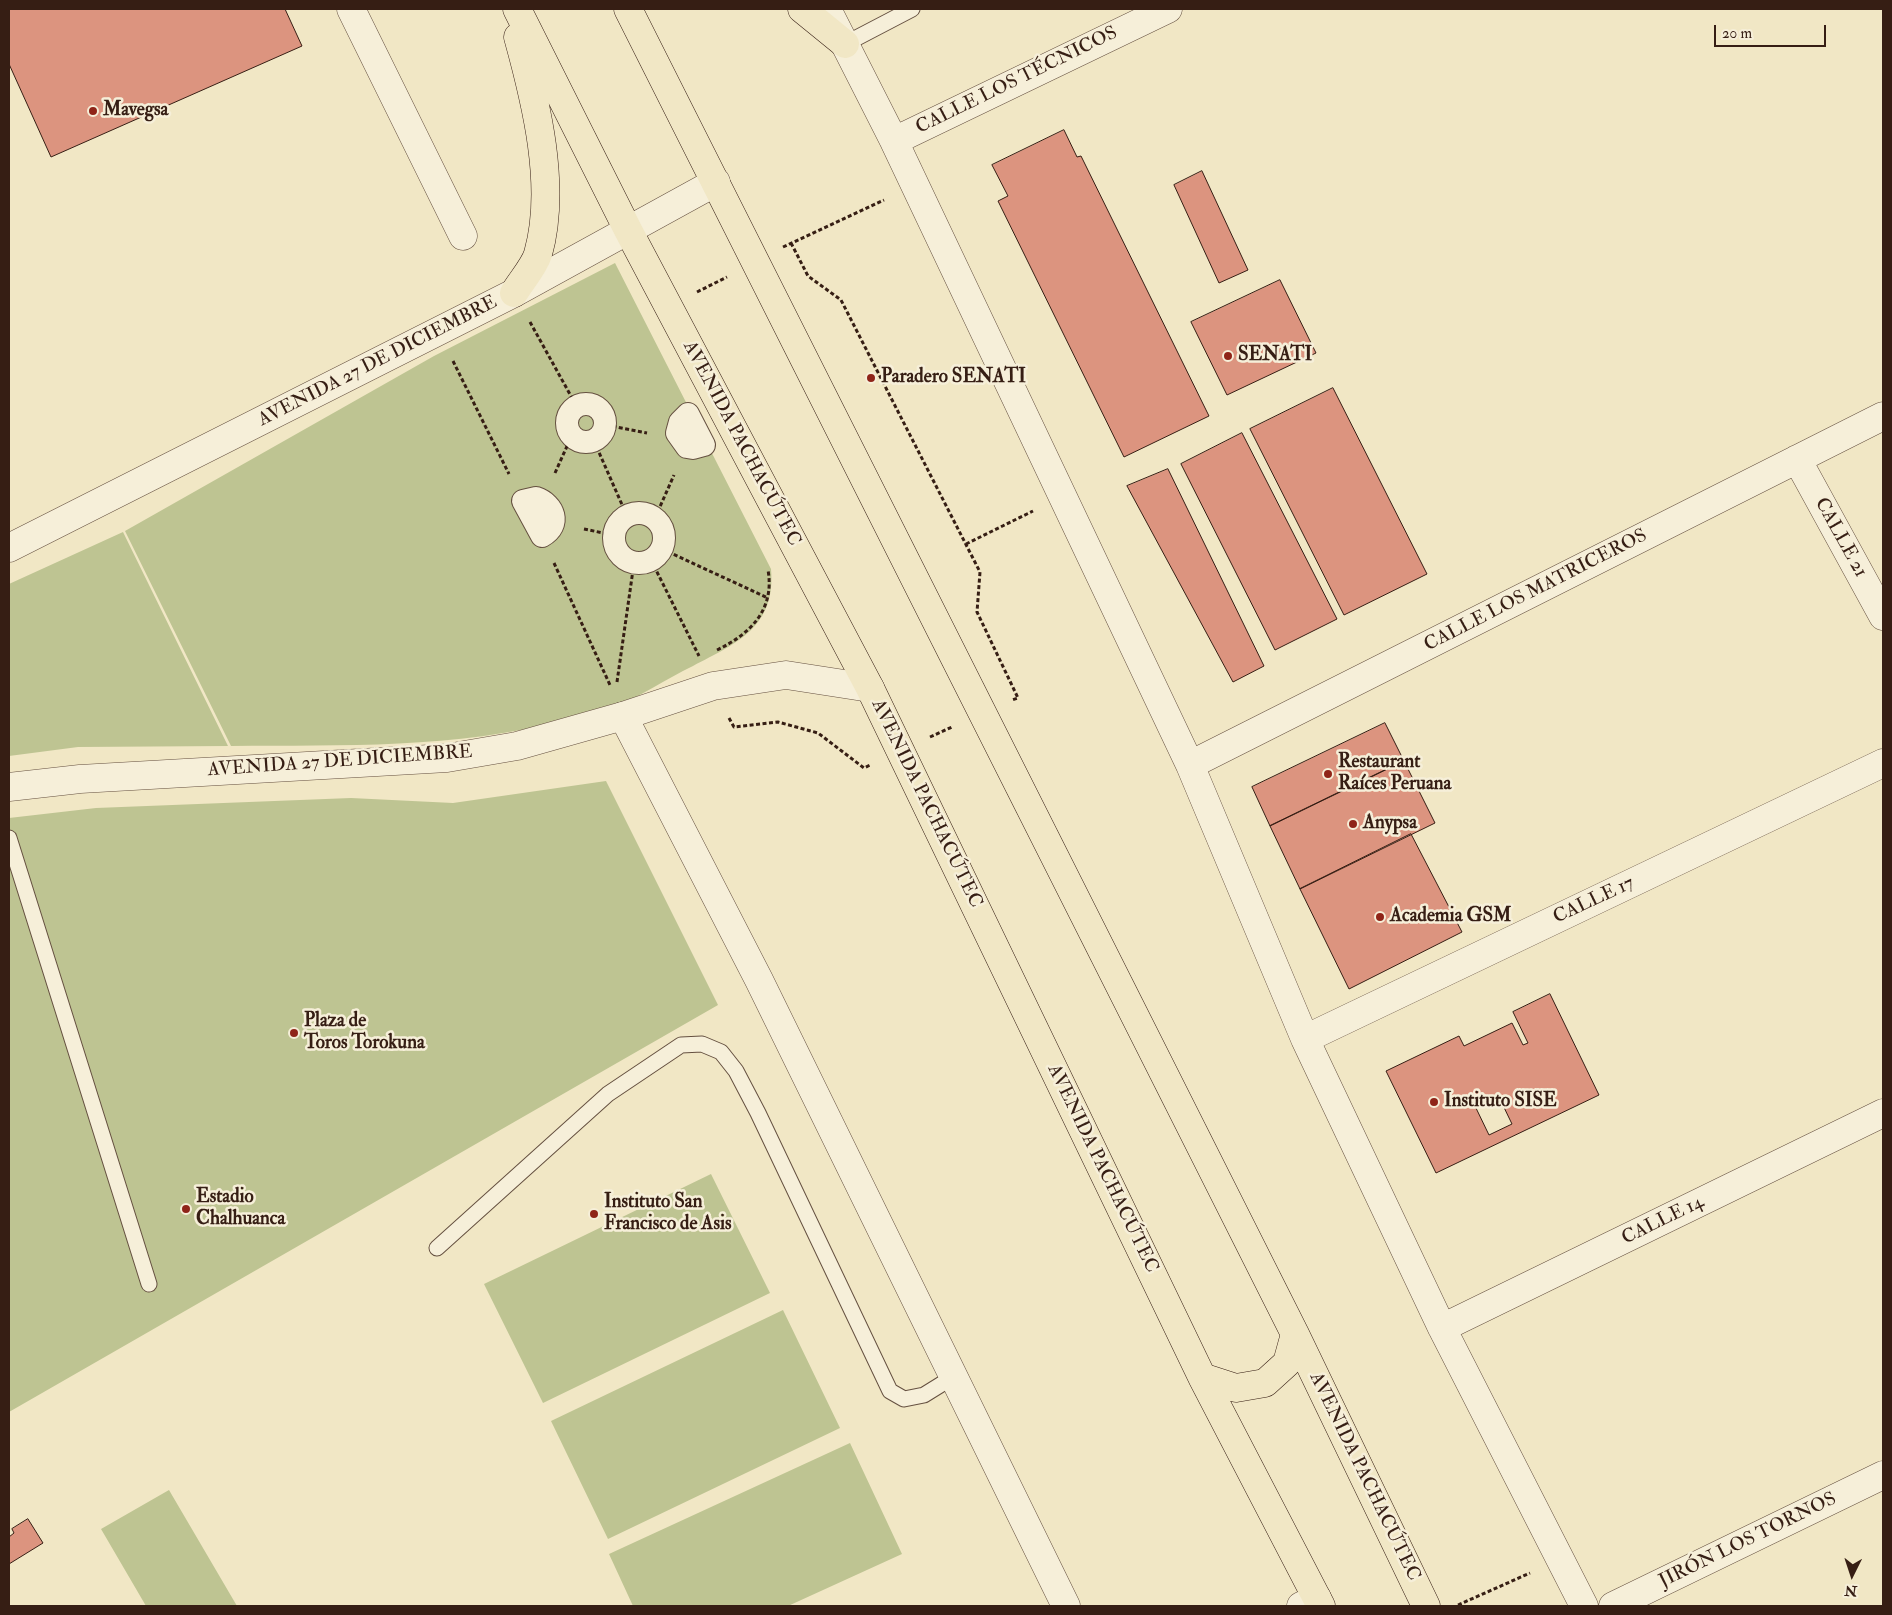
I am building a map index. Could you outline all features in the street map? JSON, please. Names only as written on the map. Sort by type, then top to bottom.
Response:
[{"type":"main road","points":[[510,9],[532,90],[542,160],[546,206],[538,255],[514,293]]},
{"type":"main road","name":"AVENIDA PACHACÚTEC","points":[[517,9],[628,230],[870,688],[1313,1604]]},
{"type":"main road","name":"AVENIDA PACHACÚTEC","points":[[628,9],[1295,1334],[1426,1606]]},
{"type":"main road","points":[[802,9],[845,44]]},
{"type":"main road","points":[[1202,1377],[1236,1388],[1265,1383],[1287,1363],[1295,1334]]},
{"type":"street","points":[[351,9],[463,236]]},
{"type":"street","points":[[827,9],[894,141],[1190,766],[1305,1039],[1442,1328],[1584,1606]]},
{"type":"street","name":"CALLE LOS TÉCNICOS","points":[[894,141],[1168,9]]},
{"type":"street","name":"AVENIDA 27 DE DICIEMBRE","points":[[9,548],[514,293],[716,182]]},
{"type":"street","points":[[582,404],[594,406],[603,414],[600,433],[582,442],[572,435],[568,420],[577,406],[582,404]]},
{"type":"street","name":"CALLE LOS MATRICEROS","points":[[1190,766],[1883,416]]},
{"type":"street","name":"CALLE 21","points":[[1798,459],[1883,616]]},
{"type":"street","points":[[532,501],[542,536]]},
{"type":"street","points":[[641,513],[655,518],[664,532],[649,557],[621,557],[613,543],[615,529],[627,516],[641,513]]},
{"type":"street","name":"AVENIDA 27 DE DICIEMBRE","points":[[9,786],[80,779],[447,758],[517,746],[619,707],[713,686],[786,675],[870,688]]},
{"type":"street","points":[[619,707],[759,980],[1066,1606]]},
{"type":"street","name":"CALLE 17","points":[[1305,1039],[1883,763]]},
{"type":"street","name":"CALLE 14","points":[[1442,1328],[1883,1113]]},
{"type":"street","name":"JIRÓN LOS TORNOS","points":[[1613,1606],[1883,1475]]},
{"type":"lane","points":[[845,44],[912,9]]},
{"type":"lane","points":[[9,838],[149,1284]]},
{"type":"lane","points":[[438,1248],[608,1094],[681,1045],[702,1044],[721,1052],[736,1071],[758,1113],[890,1391],[904,1399],[924,1395],[953,1377]]},
{"type":"path","points":[[669,307],[791,243],[915,186]]},
{"type":"path","points":[[713,686],[734,727],[778,722],[818,733],[864,768],[1018,698],[977,612],[980,572],[841,300],[808,276],[791,243]]},
{"type":"path","points":[[514,293],[577,406]]},
{"type":"path","points":[[449,354],[532,501],[572,435]]},
{"type":"path","points":[[627,516],[600,433],[683,442],[655,518]]},
{"type":"path","points":[[966,544],[1062,497]]},
{"type":"path","points":[[542,536],[619,707]]},
{"type":"path","points":[[619,707],[649,557]]},
{"type":"path","points":[[649,557],[768,598]]},
{"type":"path","points":[[649,557],[700,658],[708,655]]},
{"type":"path","points":[[716,651],[739,639],[765,607],[770,580],[764,562]]},
{"type":"path","points":[[1454,1606],[1560,1560]]},
{"type":"green space","points":[[615,263],[771,569],[771,589],[767,605],[760,619],[750,631],[724,649],[633,699],[594,713],[524,729],[441,741],[357,745],[231,746],[125,531],[434,356]]},
{"type":"green space","points":[[123,532],[228,746],[78,747],[9,756],[9,584]]},
{"type":"green space","name":"Estadio Chalhuanca","points":[[606,781],[718,1005],[9,1412],[9,818],[96,808],[351,798],[453,803]]},
{"type":"green space","points":[[711,1174],[770,1293],[543,1403],[484,1284]]},
{"type":"green space","points":[[783,1310],[840,1428],[608,1539],[551,1421]]},
{"type":"green space","points":[[850,1443],[902,1554],[788,1606],[633,1606],[609,1554]]},
{"type":"green space","points":[[169,1490],[237,1606],[146,1606],[101,1529]]},
{"type":"building","name":"Mavegsa","points":[[9,9],[285,9],[302,46],[51,157],[9,64]]},
{"type":"building","points":[[1064,130],[1077,157],[1081,156],[1209,416],[1124,457],[998,201],[1008,196],[992,165]]},
{"type":"building","points":[[1202,171],[1248,270],[1219,283],[1174,185]]},
{"type":"building","points":[[1280,280],[1316,353],[1227,395],[1191,322]]},
{"type":"building","points":[[1333,388],[1427,574],[1344,615],[1250,429]]},
{"type":"building","points":[[1242,433],[1337,619],[1275,650],[1181,464]]},
{"type":"building","points":[[1168,469],[1264,666],[1233,682],[1127,486]]},
{"type":"building","name":"Restaurant Raíces Peruana","points":[[1385,723],[1404,761],[1270,826],[1252,787]]},
{"type":"building","name":"Anypsa","points":[[1404,761],[1435,823],[1300,889],[1270,826]]},
{"type":"building","points":[[1411,834],[1462,932],[1349,989],[1300,889]]},
{"type":"building","points":[[1550,994],[1599,1095],[1436,1173],[1386,1071],[1459,1036],[1464,1046],[1512,1023],[1523,1045],[1528,1043],[1513,1012]],"holes":[[[1498,1095],[1512,1124],[1489,1135],[1475,1106]]]},
{"type":"building","points":[[28,1519],[43,1543],[9,1564],[9,1537],[14,1533],[12,1529]]},
{"type":"place","name":"Mavegsa","points":[[93,111]]},
{"type":"place","name":"SENATI","points":[[1228,356]]},
{"type":"place","name":"Paradero SENATI","points":[[871,378]]},
{"type":"place","name":"Restaurant Raíces Peruana","points":[[1328,774]]},
{"type":"place","name":"Anypsa","points":[[1353,824]]},
{"type":"place","name":"Academia GSM","points":[[1380,917]]},
{"type":"place","name":"Plaza de Toros Torokuna","points":[[294,1033]]},
{"type":"place","name":"Instituto SISE","points":[[1434,1102]]},
{"type":"place","name":"Estadio Chalhuanca","points":[[186,1209]]},
{"type":"place","name":"Instituto San Francisco de Asis","points":[[594,1214]]}]
